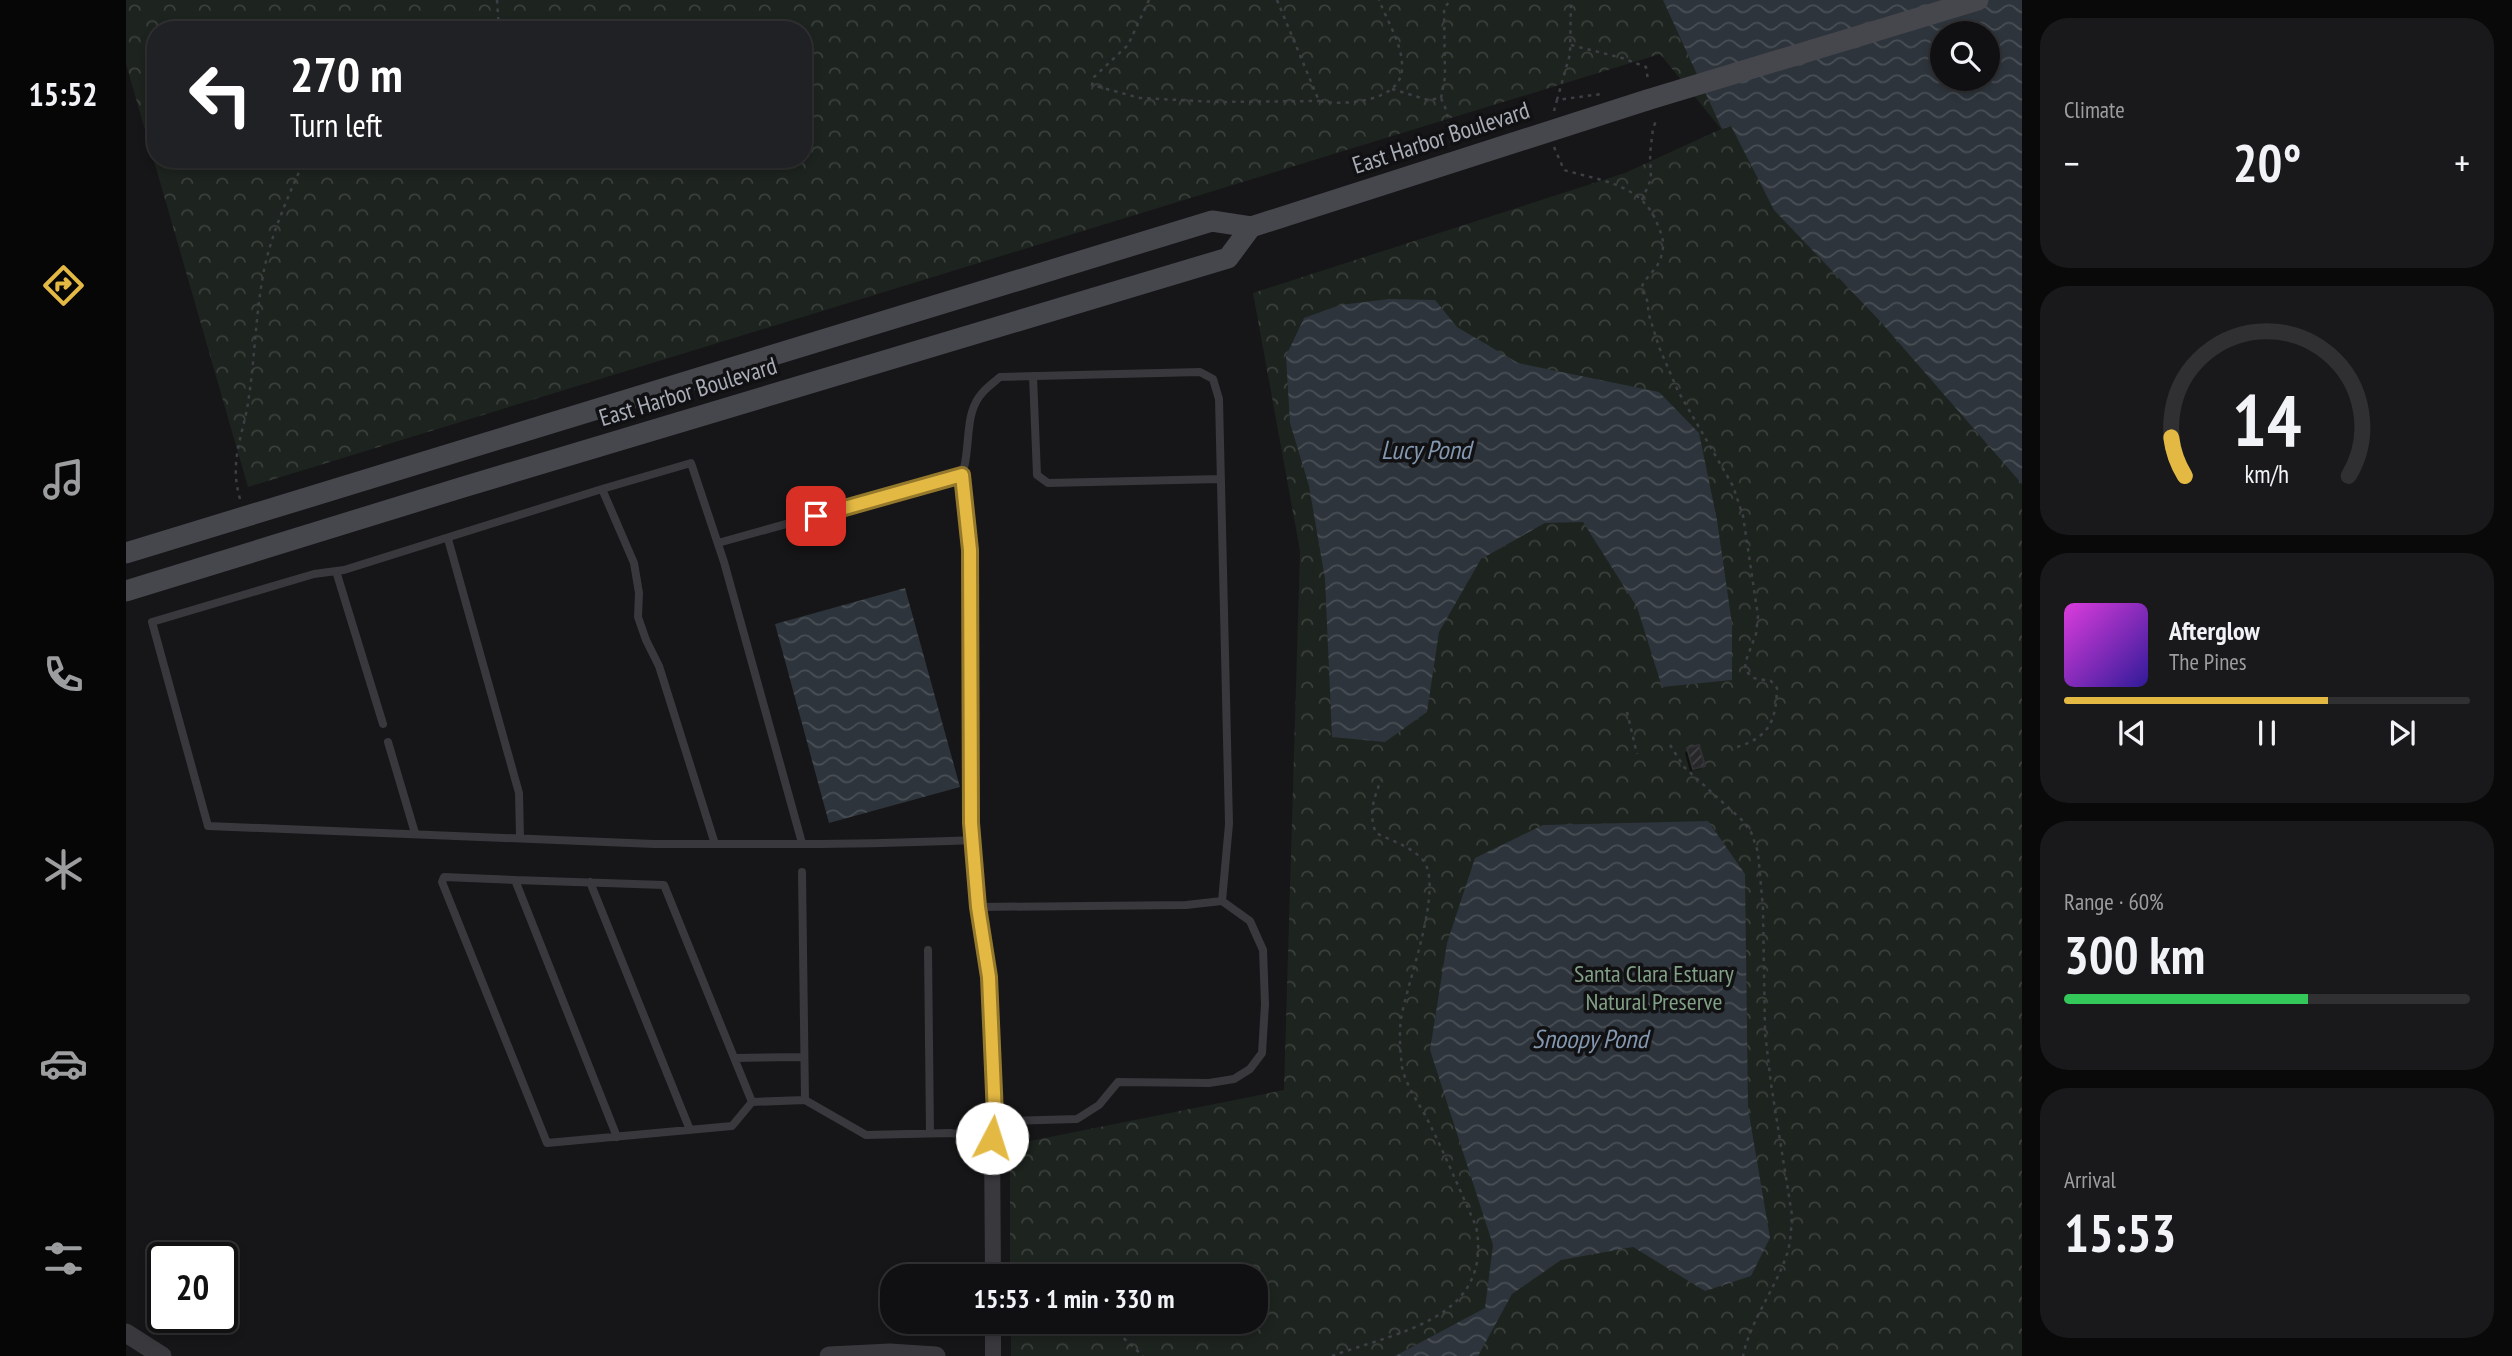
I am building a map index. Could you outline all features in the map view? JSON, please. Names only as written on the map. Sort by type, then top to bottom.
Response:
[{"type":"main road","name":"East Harbor Boulevard","points":[[126,553],[1212,221],[1251,227],[1548,131],[1978,0]]},
{"type":"main road","name":"East Harbor Boulevard","points":[[126,591],[1228,258],[1251,227]]},
{"type":"street","points":[[992,1138],[993,1264]]},
{"type":"street","points":[[126,1333],[162,1356]]},
{"type":"street","points":[[993,1334],[993,1356]]},
{"type":"street","points":[[829,1356],[890,1353],[936,1356]]},
{"type":"lane","points":[[752,1102],[664,885],[444,877],[442,882],[547,1143],[732,1126],[752,1102],[805,1100],[866,1135],[950,1133],[992,1138],[995,1115],[989,977],[978,907],[972,840],[970,550],[962,475],[966,463],[971,416],[979,397],[1000,377],[1200,372],[1213,379],[1219,399],[1229,824],[1222,901]]},
{"type":"lane","points":[[1033,376],[1037,475],[1048,483],[1220,479]]},
{"type":"lane","points":[[802,844],[718,543],[691,464],[602,489],[447,539],[336,571],[314,573],[152,622],[208,826],[654,844],[802,844],[972,840]]},
{"type":"lane","points":[[718,543],[962,475]]},
{"type":"lane","points":[[602,489],[634,563],[639,593],[638,617],[659,666],[715,844]]},
{"type":"lane","points":[[447,539],[519,793],[520,838]]},
{"type":"lane","points":[[336,571],[383,724]]},
{"type":"lane","points":[[388,743],[415,833]]},
{"type":"lane","points":[[802,872],[805,1100]]},
{"type":"lane","points":[[515,880],[617,1137]]},
{"type":"lane","points":[[590,882],[690,1130]]},
{"type":"lane","points":[[978,907],[1186,905],[1222,901],[1250,921],[1263,950],[1265,1004],[1262,1053],[1250,1069],[1234,1079],[1209,1083],[1118,1082],[1099,1105],[1077,1119],[1010,1121],[995,1115]]},
{"type":"lane","points":[[928,950],[930,1133]]},
{"type":"lane","points":[[735,1058],[804,1057]]},
{"type":"path","points":[[496,0],[498,21]]},
{"type":"path","points":[[1149,0],[1134,37],[1094,77],[1092,85],[1140,98],[1218,102],[1320,101],[1333,104],[1355,103],[1375,98],[1392,89],[1402,76],[1400,50],[1379,0]]},
{"type":"path","points":[[1277,0],[1313,90],[1320,101]]},
{"type":"path","points":[[1451,0],[1444,8],[1445,77],[1441,98],[1447,112],[1452,162]]},
{"type":"path","points":[[1557,100],[1570,54],[1571,0]]},
{"type":"path","points":[[1570,45],[1646,67],[1653,128],[1651,179],[1642,200]]},
{"type":"path","points":[[1392,89],[1428,100],[1441,98]]},
{"type":"path","points":[[1548,131],[1564,170],[1636,193],[1655,217],[1664,242],[1657,267],[1643,281],[1641,289],[1647,300],[1648,315],[1659,347],[1678,391],[1733,486],[1743,516],[1758,616],[1756,634],[1745,663],[1746,671],[1753,678],[1771,681],[1777,688],[1776,714],[1763,735],[1737,747]]},
{"type":"path","points":[[245,517],[235,481],[234,459],[247,409],[264,269],[301,168]]},
{"type":"path","points":[[1627,712],[1637,754]]},
{"type":"path","points":[[1670,745],[1690,773],[1743,821],[1751,832],[1761,873],[1765,1032],[1792,1215],[1787,1254],[1748,1335],[1743,1356]]},
{"type":"path","points":[[1332,1356],[1394,1336],[1431,1320],[1453,1306],[1471,1280],[1478,1258],[1476,1226],[1424,1115],[1410,1092],[1403,1071],[1399,1044],[1401,1017],[1428,912],[1430,883],[1424,860],[1408,847],[1376,833],[1371,821],[1373,801],[1381,780]]},
{"type":"path","points":[[1119,1334],[1143,1356]]},
{"type":"green space","name":"Santa Clara Estuary Natural Preserve","points":[[126,0],[2022,0],[2022,1356],[1011,1356],[1011,1334],[1268,1334],[1268,1264],[1010,1264],[1010,1145],[1284,1090],[1300,551],[1253,293],[1625,173],[1721,129],[1660,54],[248,487],[156,168],[812,168],[812,21],[147,21],[147,137],[126,64]]},
{"type":"water","points":[[1663,0],[2022,0],[2022,484],[1879,320],[1774,210],[1731,126],[1722,129]]},
{"type":"water","name":"Lucy Pond","points":[[1389,299],[1435,300],[1457,327],[1518,363],[1659,392],[1699,433],[1717,520],[1732,624],[1732,680],[1662,687],[1637,607],[1583,522],[1545,523],[1481,559],[1439,632],[1427,712],[1385,742],[1332,737],[1325,579],[1309,486],[1290,423],[1286,356],[1304,318],[1340,305]]},
{"type":"water","points":[[905,588],[960,787],[829,823],[775,624]]},
{"type":"water","name":"Snoopy Pond","points":[[1708,821],[1745,874],[1748,1108],[1770,1238],[1751,1276],[1705,1291],[1633,1247],[1561,1260],[1512,1294],[1478,1356],[1395,1356],[1485,1308],[1493,1245],[1430,1050],[1447,943],[1475,858],[1543,825]]},
{"type":"building","points":[[1699,745],[1705,766],[1693,769],[1687,748]]},
{"type":"route","points":[[816,516],[962,475],[970,550],[970,806],[978,907],[989,977],[995,1115],[992,1138]]}]
